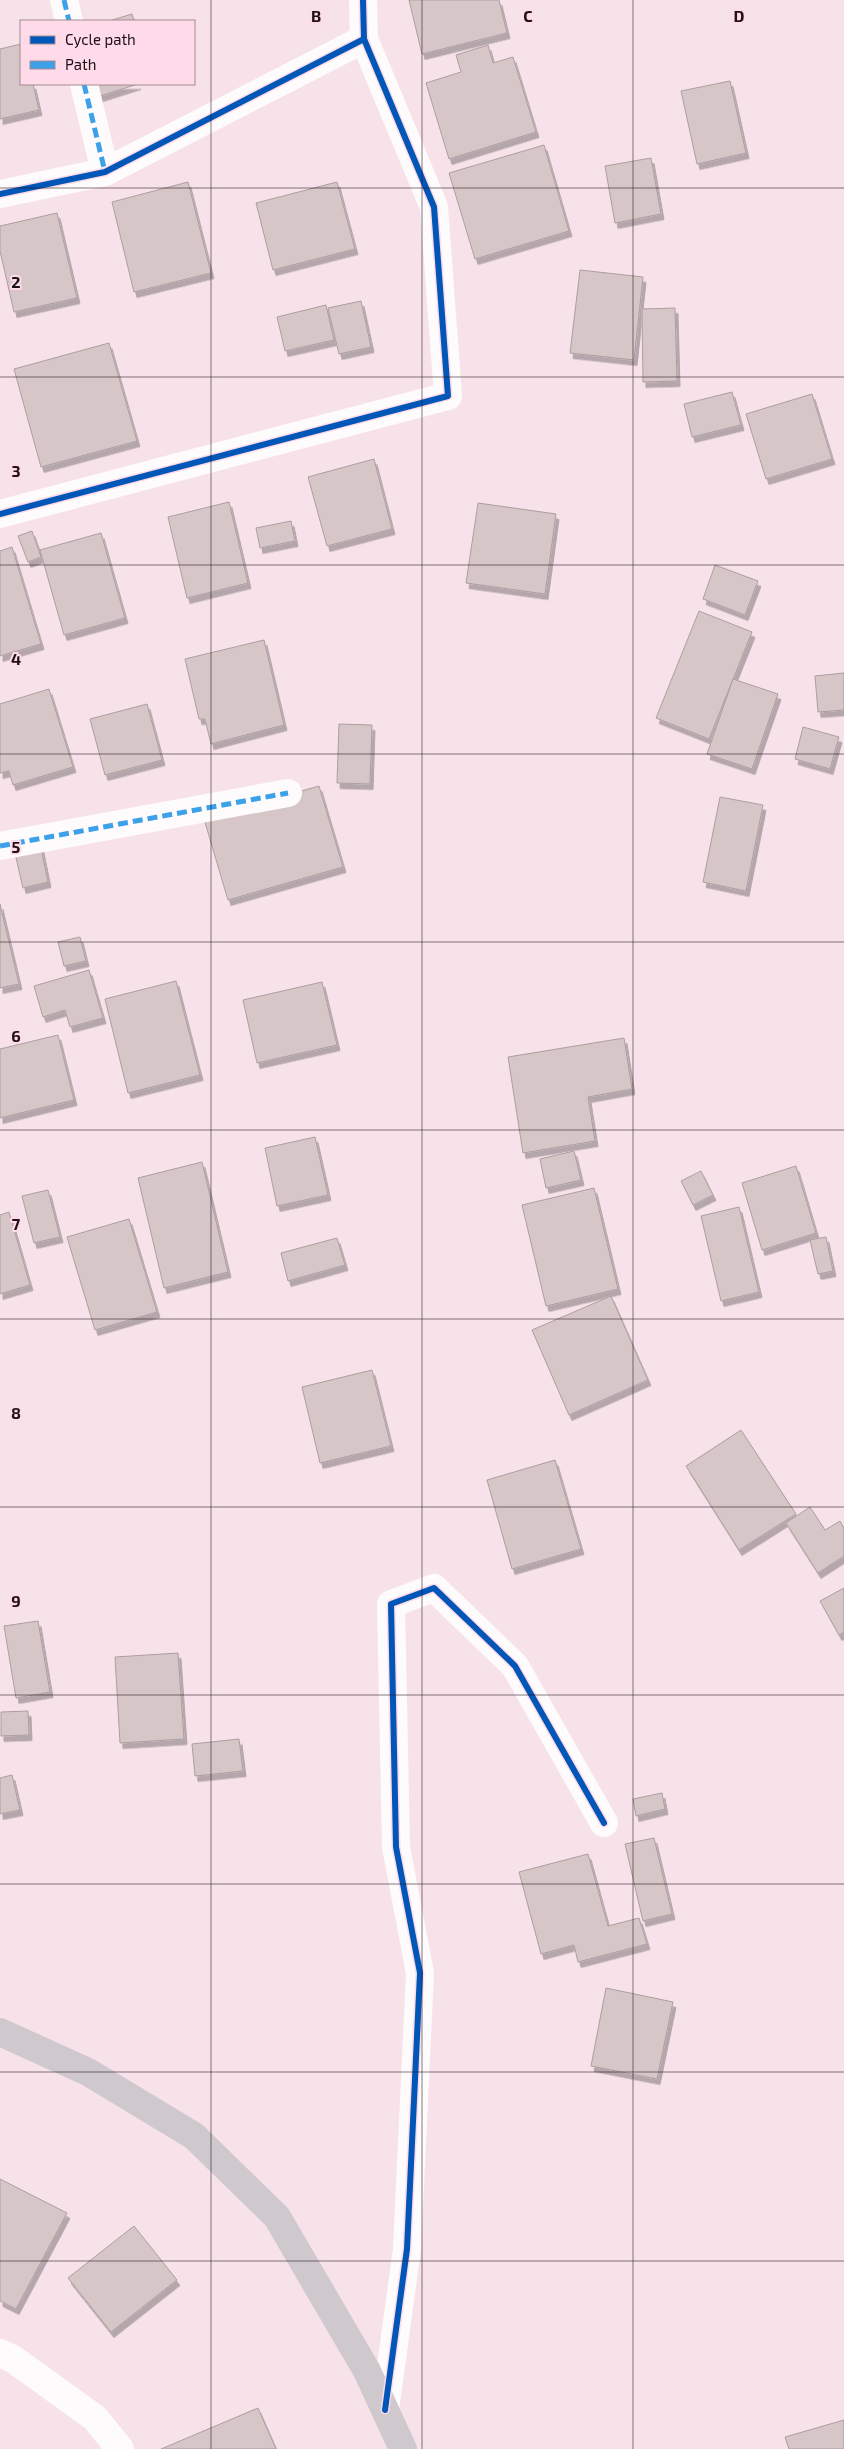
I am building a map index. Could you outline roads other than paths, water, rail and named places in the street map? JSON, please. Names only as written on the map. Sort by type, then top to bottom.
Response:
[{"type":"main road","points":[[0,2032],[88,2072],[194,2136],[277,2216],[367,2371],[403,2449]]},
{"type":"street","points":[[64,0],[69,20]]},
{"type":"street","points":[[0,514],[448,396],[434,207],[364,39],[363,0]]},
{"type":"street","points":[[0,194],[105,172],[364,39]]},
{"type":"street","points":[[84,85],[105,172]]},
{"type":"street","points":[[0,846],[288,793]]},
{"type":"street","points":[[385,2410],[407,2249],[420,1973],[396,1847],[391,1604],[434,1588],[515,1666],[604,1824]]},
{"type":"street","points":[[0,2353],[95,2418],[120,2449]]}]
